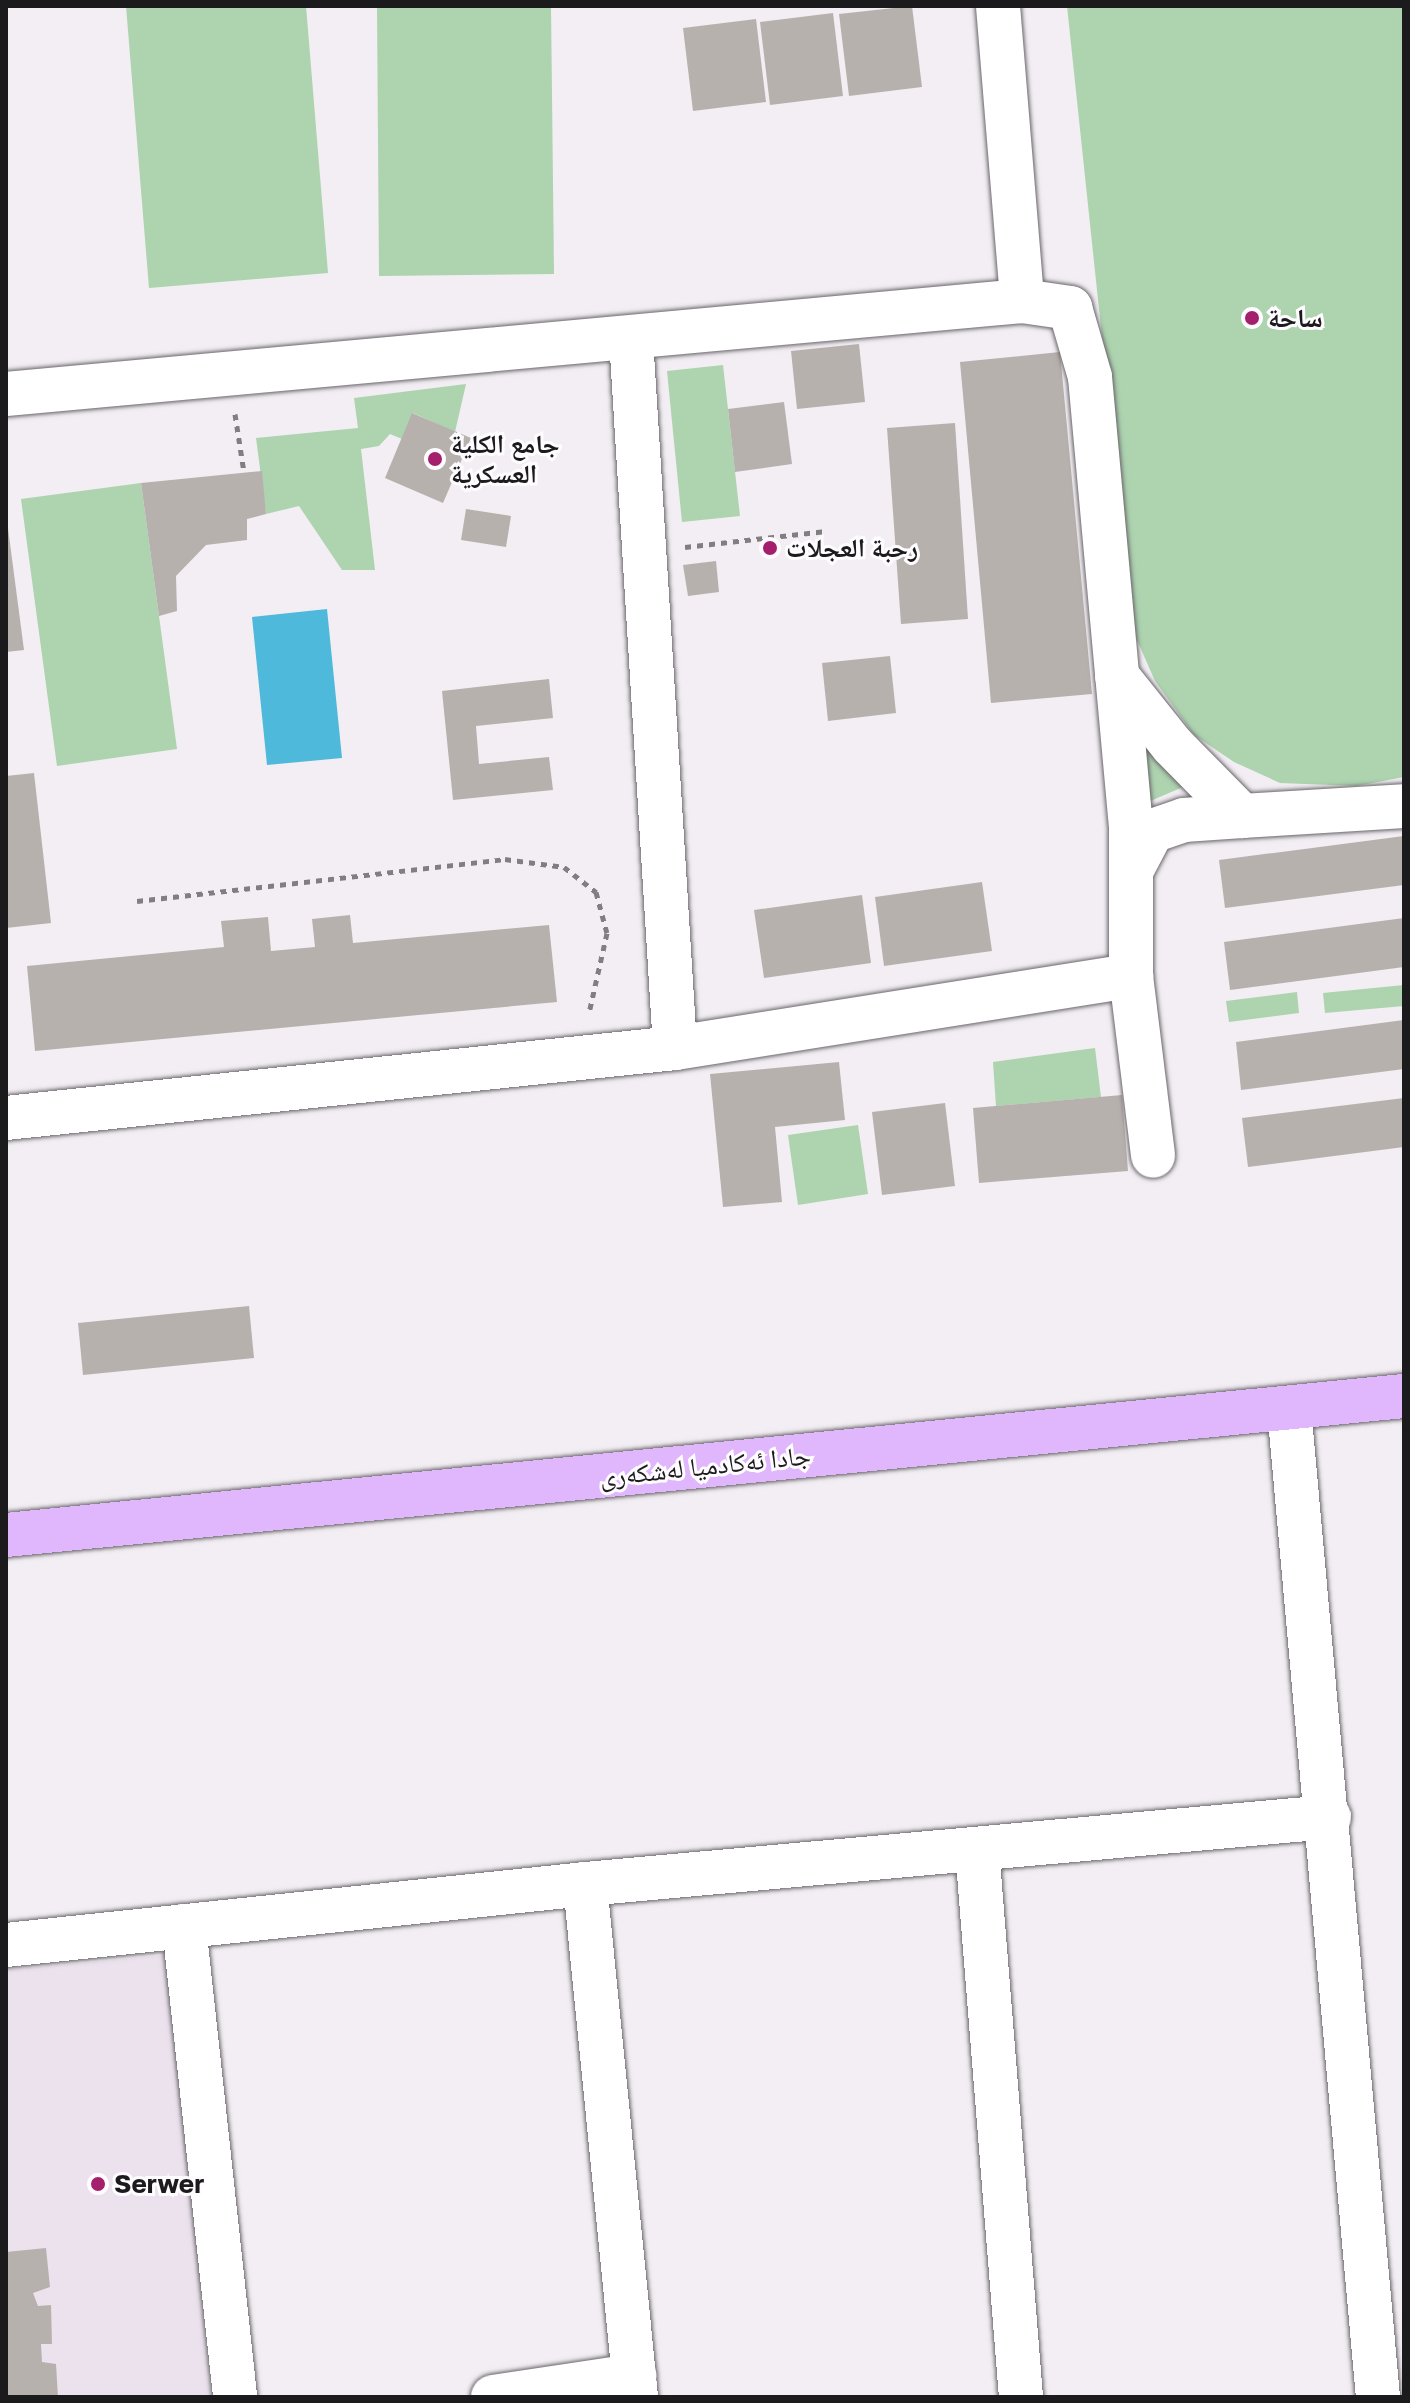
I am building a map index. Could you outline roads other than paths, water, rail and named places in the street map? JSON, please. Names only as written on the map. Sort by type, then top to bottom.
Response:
[{"type":"main road","name":"جادا ئه‌كادميا له‌شكه‌رى","points":[[6,1535],[1404,1396]]},
{"type":"street","points":[[998,6],[1022,301]]},
{"type":"street","points":[[6,394],[228,370],[631,338],[1022,301],[1070,308],[1090,377],[1131,871],[1131,976],[1153,1156]]},
{"type":"street","points":[[631,338],[675,1048]]},
{"type":"street","points":[[1117,676],[1172,745],[1242,816]]},
{"type":"street","points":[[1131,871],[1152,831],[1184,820],[1404,806]]},
{"type":"street","points":[[6,1118],[675,1048],[1131,976]]},
{"type":"street","points":[[1289,1408],[1329,1817],[1378,2397]]},
{"type":"street","points":[[6,1945],[585,1884],[1329,1817]]},
{"type":"street","points":[[977,1849],[1021,2397]]},
{"type":"street","points":[[493,2397],[635,2387],[585,1884]]},
{"type":"street","points":[[184,1926],[235,2397]]},
{"type":"water","points":[[327,609],[342,758],[267,765],[252,617]]},
{"type":"place","name":"ساحة","points":[[1252,318]]},
{"type":"place","name":"جامع الكلية العسكرية","points":[[435,459]]},
{"type":"place","name":"رحبة العجلات","points":[[770,548]]},
{"type":"place","name":"Serwer","points":[[98,2184]]}]
